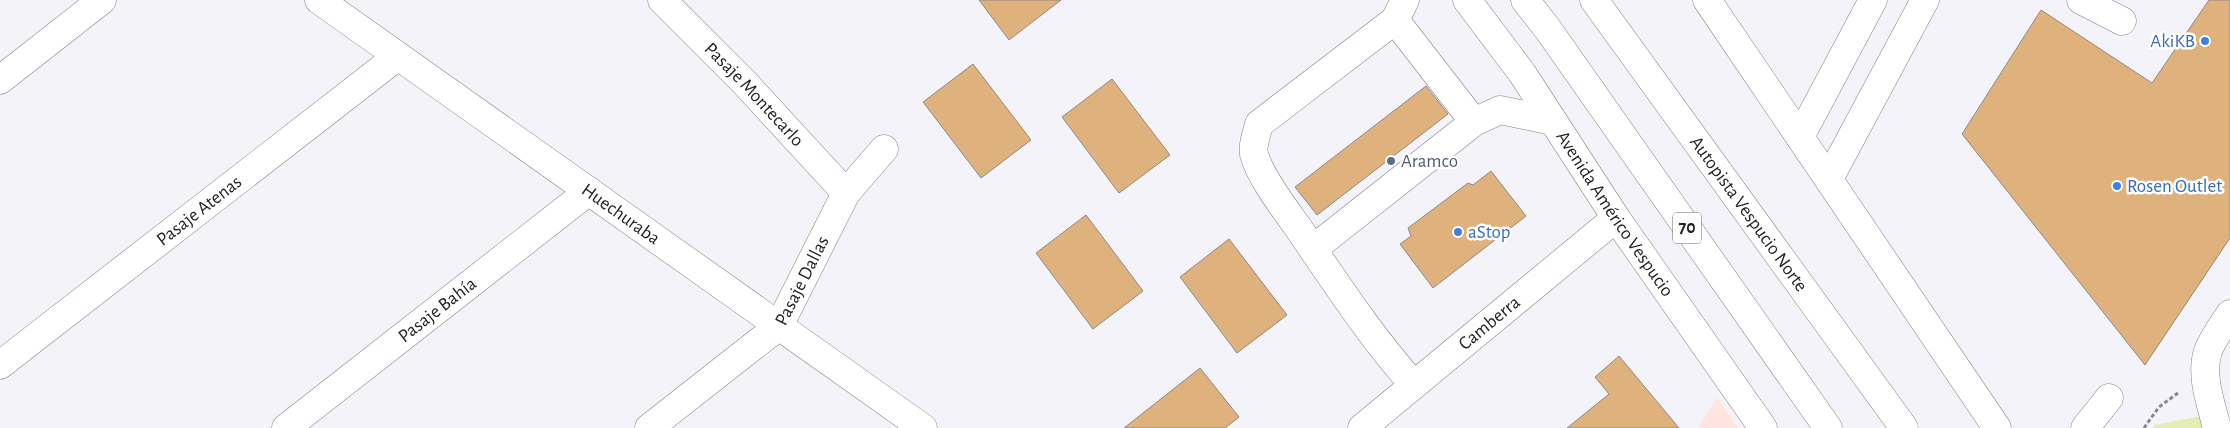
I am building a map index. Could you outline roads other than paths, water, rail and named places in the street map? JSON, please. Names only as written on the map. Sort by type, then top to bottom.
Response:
[{"type":"main road","points":[[0,80],[102,0]]},
{"type":"main road","name":"Huechuraba","points":[[319,0],[923,428]]},
{"type":"main road","name":"Pasaje Montecarlo","points":[[662,0],[744,82],[846,193]]},
{"type":"main road","name":"Avenida Américo Vespucio","points":[[1467,0],[1522,73],[1616,218],[1763,428]]},
{"type":"main road","name":"70","points":[[1525,0],[1547,28],[1828,428]]},
{"type":"main road","name":"Autopista Vespucio Norte","points":[[1594,0],[1904,428]]},
{"type":"main road","points":[[1707,0],[1997,428]]},
{"type":"main road","points":[[1800,137],[1873,0]]},
{"type":"main road","points":[[1829,179],[1925,0]]},
{"type":"main road","points":[[2080,0],[2122,22]]},
{"type":"main road","points":[[1414,385],[1383,351],[1313,249],[1258,164],[1253,152],[1259,124],[1400,10],[1474,122]]},
{"type":"main road","name":"Pasaje Atenas","points":[[0,365],[398,56]]},
{"type":"main road","points":[[1313,249],[1474,122],[1500,110],[1553,121]]},
{"type":"main road","name":"Pasaje Dallas","points":[[649,428],[779,326],[846,193],[884,149]]},
{"type":"main road","name":"Pasaje Bahía","points":[[286,428],[589,191]]},
{"type":"main road","name":"Camberra","points":[[1362,428],[1616,218]]},
{"type":"main road","points":[[2217,428],[2205,369],[2208,350],[2230,314]]},
{"type":"main road","points":[[2085,428],[2109,398]]},
{"type":"place","name":"AkiKB","points":[[2205,41]]},
{"type":"place","name":"Aramco","points":[[1391,161]]},
{"type":"place","name":"Rosen Outlet","points":[[2117,186]]},
{"type":"place","name":"aStop","points":[[1458,232]]}]
